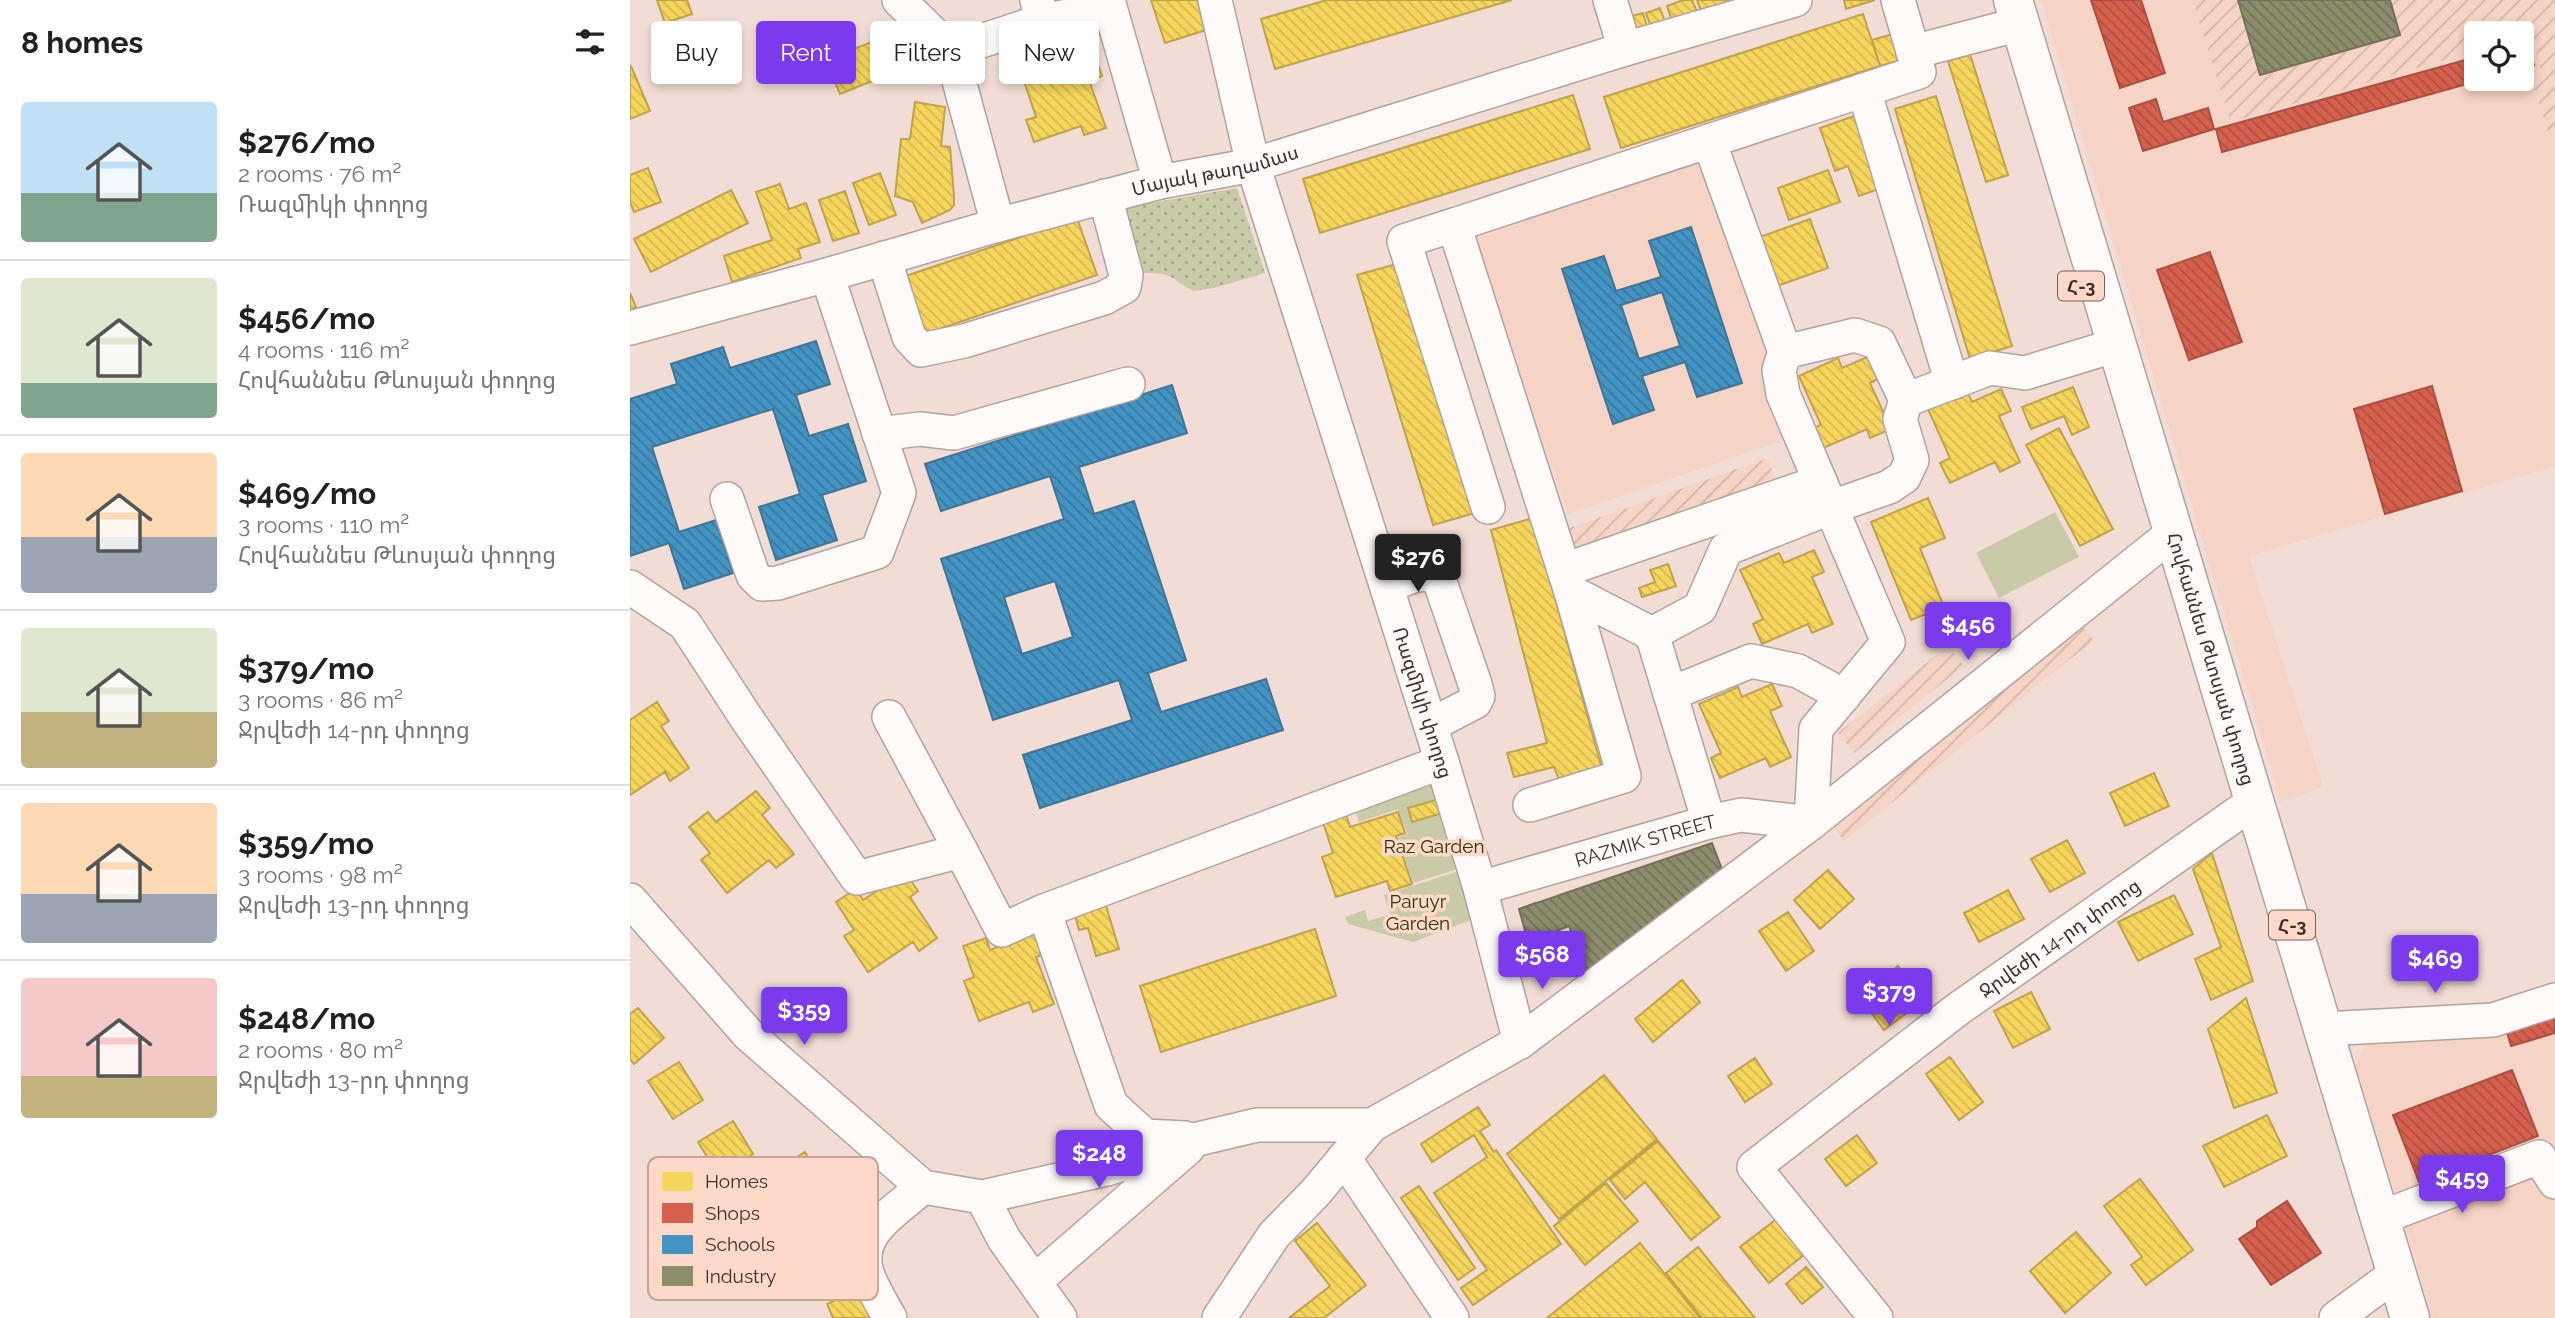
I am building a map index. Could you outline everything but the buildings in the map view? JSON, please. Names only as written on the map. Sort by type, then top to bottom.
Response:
[{"type":"main road","name":"Հովհաննես Թևոսյան փողոց","points":[[2007,13],[2246,807],[2387,1293],[2410,1318]]},
{"type":"main road","name":"Հովհաննես Թևոսյան փողոց","points":[[2246,807],[2323,1029],[2380,1217],[2387,1293]]},
{"type":"street","points":[[899,0],[920,21]]},
{"type":"street","name":"Ռազմիկի փողոց","points":[[1215,0],[1253,164],[1431,725],[1480,888],[1520,1042]]},
{"type":"street","points":[[1611,0],[1625,50]]},
{"type":"street","name":"Մայակ թաղամաս","points":[[630,328],[1105,196],[1253,164],[1795,0]]},
{"type":"street","points":[[1488,507],[1404,241],[1919,72],[1898,0]]},
{"type":"street","points":[[985,36],[1040,11],[1109,4],[1160,182]]},
{"type":"street","points":[[1913,52],[2007,13]]},
{"type":"street","points":[[960,84],[998,225]]},
{"type":"street","points":[[1864,90],[1952,383]]},
{"type":"street","points":[[1709,141],[1785,352],[1779,370],[1783,394],[1888,642],[1816,729],[1811,823]]},
{"type":"street","points":[[884,258],[909,337],[916,346],[921,350],[964,341],[1104,298],[1124,287],[1126,275],[1105,196]]},
{"type":"street","points":[[1454,225],[1568,581],[1624,776],[1530,805]]},
{"type":"street","points":[[727,499],[753,575],[762,584],[778,583],[877,552],[899,493],[827,275]]},
{"type":"street","points":[[1568,581],[1826,494],[1889,487],[1904,477],[1912,460],[1900,419],[1906,400],[1878,343],[1855,335],[1785,352]]},
{"type":"street","points":[[1906,400],[1990,368],[2025,373],[2108,347]]},
{"type":"street","points":[[880,434],[920,429],[954,433],[1128,384]]},
{"type":"street","points":[[1652,634],[1700,608],[1726,549],[1826,494]]},
{"type":"street","points":[[1219,1318],[1275,1235],[1315,1193],[1371,1125],[1520,1042],[1811,823],[2166,539]]},
{"type":"street","points":[[1387,586],[1421,573],[1439,579],[1478,695],[1475,702],[1431,725]]},
{"type":"street","points":[[1568,581],[1652,634],[1709,822]]},
{"type":"street","points":[[630,587],[685,624],[747,719],[858,878],[961,851]]},
{"type":"street","points":[[1411,663],[1461,643]]},
{"type":"street","points":[[1670,694],[1751,661],[1798,671],[1844,696]]},
{"type":"street","points":[[889,716],[1002,930],[1044,911],[1442,762]]},
{"type":"street","name":"Ջրվեժի 14-րդ փողոց","points":[[1876,1318],[1754,1167],[1958,1009],[2246,807]]},
{"type":"street","name":"RAZMIK STREET","points":[[1480,888],[1741,815],[1811,823]]},
{"type":"street","points":[[630,900],[748,1035],[923,1188],[982,1197],[1107,1169],[1198,1139],[1257,1125],[1371,1125]]},
{"type":"street","points":[[1044,911],[1111,1105],[1145,1136],[1198,1139]]},
{"type":"street","points":[[2323,1029],[2493,1020],[2555,1000]]},
{"type":"street","points":[[1035,1281],[1198,1139]]},
{"type":"street","points":[[2380,1217],[2539,1157],[2555,1182]]},
{"type":"street","points":[[1344,1158],[1452,1318]]},
{"type":"street","points":[[878,1228],[923,1188]]},
{"type":"street","points":[[982,1197],[1004,1239],[1060,1318]]},
{"type":"street","points":[[2336,1318],[2387,1293]]},
{"type":"street","points":[[878,1295],[890,1318]]},
{"type":"shaded area","points":[[2041,0],[2192,0],[2232,122],[2464,54],[2464,91],[2534,89],[2549,135],[2555,134],[2555,466],[2249,556],[2323,787],[2281,802]]},
{"type":"shaded area","points":[[2192,0],[2555,0],[2555,134],[2549,136],[2534,88],[2534,78],[2542,74],[2534,43],[2534,21],[2464,21],[2464,54],[2231,122]]},
{"type":"shaded area","points":[[2534,41],[2543,75],[2534,79]]},
{"type":"shaded area","points":[[1712,152],[1808,432],[1568,514],[1472,234]]},
{"type":"shaded area","points":[[1768,458],[1777,484],[1576,555],[1567,529]]},
{"type":"shaded area","points":[[2082,625],[2094,640],[1844,841],[1832,826]]},
{"type":"shaded area","points":[[1948,646],[1964,666],[1854,753],[1838,733]]},
{"type":"shaded area","points":[[2555,1008],[2555,1318],[2433,1318],[2356,1065],[2371,1033]]},
{"type":"green space","points":[[1237,188],[1265,273],[1214,288],[1193,291],[1169,276],[1139,273],[1122,208]]},
{"type":"green space","points":[[2055,512],[2079,557],[1999,598],[1976,553]]},
{"type":"green space","name":"Raz Garden","points":[[1440,766],[1471,865],[1413,883],[1397,838],[1407,834],[1398,809],[1359,822],[1352,799]]},
{"type":"green space","name":"Paruyr Garden","points":[[1471,867],[1484,915],[1413,942],[1348,924],[1345,917],[1365,910],[1368,921],[1390,914],[1384,895]]}]
